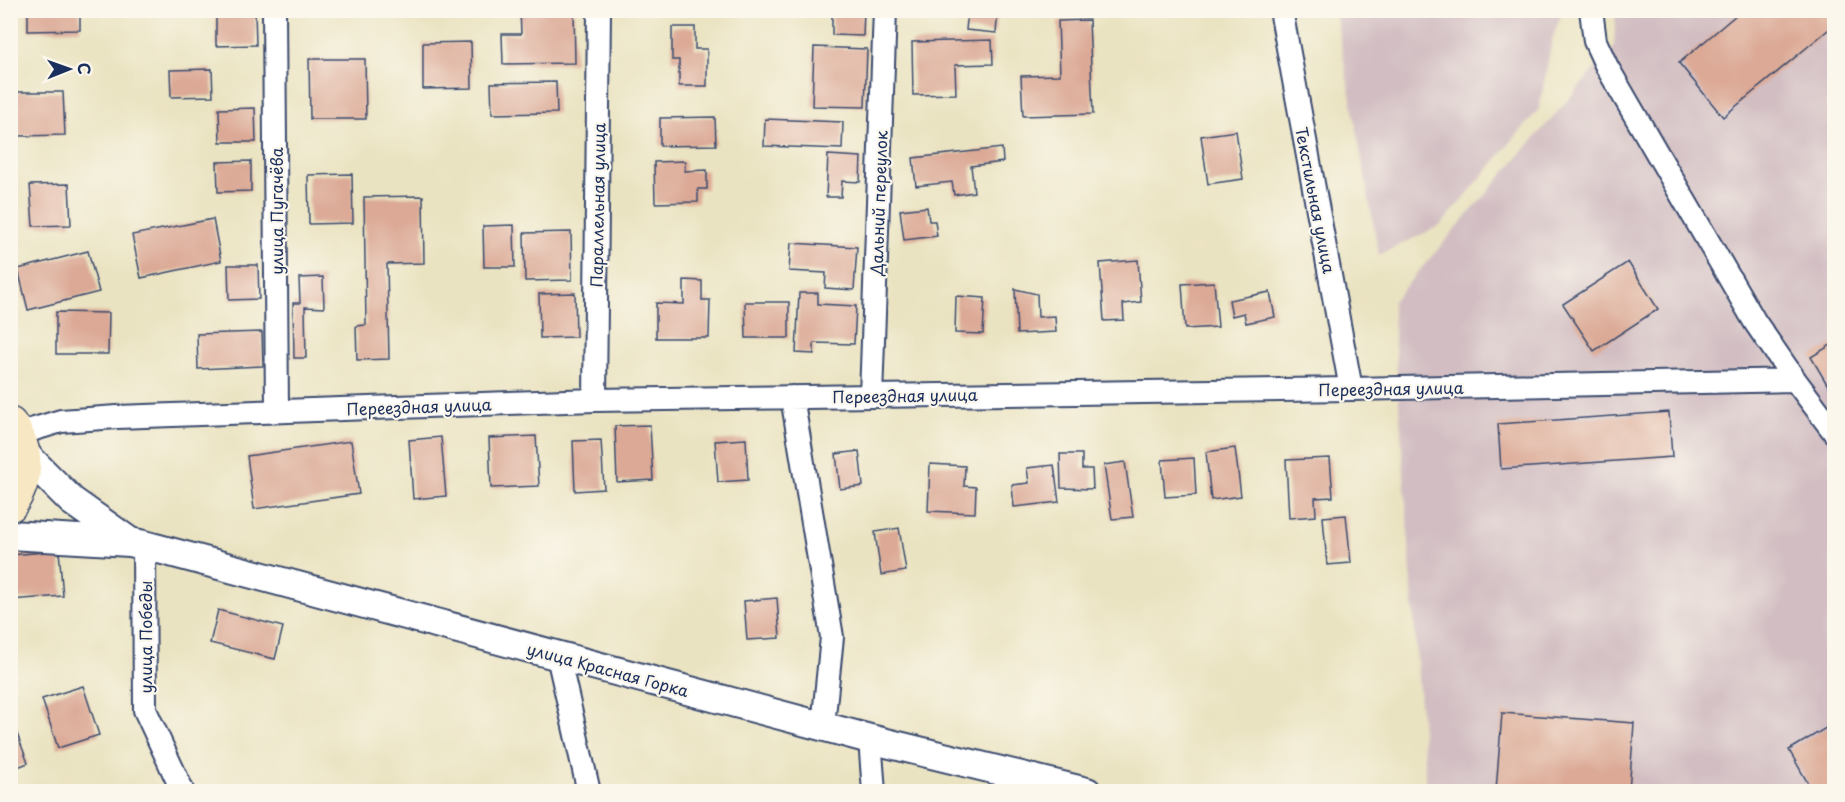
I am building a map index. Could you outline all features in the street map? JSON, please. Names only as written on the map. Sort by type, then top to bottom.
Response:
[{"type":"main road","points":[[10,505],[19,492],[24,473],[17,437]]},
{"type":"street","name":"улица Пугачёва","points":[[274,10],[277,411]]},
{"type":"street","name":"Параллельная улица","points":[[595,400],[599,10]]},
{"type":"street","name":"Дальний переулок","points":[[871,396],[885,10]]},
{"type":"street","name":"Текстильная улица","points":[[1281,10],[1352,389]]},
{"type":"street","points":[[1592,10],[1595,41],[1607,68],[1755,322],[1834,432]]},
{"type":"street","name":"Переездная улица","points":[[17,437],[61,421],[595,400],[1795,380]]},
{"type":"street","points":[[792,397],[832,637],[823,726]]},
{"type":"street","points":[[17,437],[72,501],[137,544]]},
{"type":"street","points":[[10,535],[137,544]]},
{"type":"street","name":"улица Красная Горка","points":[[137,544],[870,739],[1087,792]]},
{"type":"street","name":"улица Победы","points":[[137,544],[145,711],[183,792]]},
{"type":"street","points":[[558,656],[589,792]]},
{"type":"street","points":[[870,739],[874,792]]},
{"type":"shaded area","points":[[1335,11],[1562,11],[1552,40],[1539,109],[1441,225],[1379,255]]},
{"type":"shaded area","points":[[1616,11],[1834,11],[1834,791],[1426,791],[1392,302],[1614,47]]},
{"type":"building","points":[[28,10],[80,10],[80,30],[28,31]]},
{"type":"building","points":[[216,10],[255,10],[256,45],[216,46]]},
{"type":"building","points":[[520,10],[574,10],[575,63],[503,64],[502,34],[521,34]]},
{"type":"building","points":[[832,10],[864,10],[863,36],[832,35]]},
{"type":"building","points":[[968,10],[998,10],[996,33],[966,30]]},
{"type":"building","points":[[1742,10],[1834,10],[1834,25],[1723,117],[1679,63]]},
{"type":"building","points":[[1089,20],[1093,114],[1023,116],[1021,76],[1060,75],[1058,21]]},
{"type":"building","points":[[672,27],[695,27],[695,49],[707,49],[707,86],[679,86],[679,60],[672,60]]},
{"type":"building","points":[[992,40],[993,64],[955,65],[956,94],[913,95],[912,42]]},
{"type":"building","points":[[471,42],[472,88],[423,89],[423,43]]},
{"type":"building","points":[[814,47],[867,49],[865,107],[812,106]]},
{"type":"building","points":[[309,59],[365,59],[366,119],[310,119]]},
{"type":"building","points":[[212,69],[213,96],[171,97],[170,70]]},
{"type":"building","points":[[556,82],[557,113],[492,114],[491,83]]},
{"type":"building","points":[[17,92],[63,92],[65,135],[19,136]]},
{"type":"building","points":[[255,108],[256,142],[220,142],[219,109]]},
{"type":"building","points":[[715,117],[716,145],[660,146],[660,118]]},
{"type":"building","points":[[765,119],[843,122],[842,149],[764,146]]},
{"type":"building","points":[[1236,131],[1243,179],[1208,184],[1201,136]]},
{"type":"building","points":[[1002,148],[1003,162],[971,166],[974,192],[954,195],[952,182],[916,186],[913,158]]},
{"type":"building","points":[[828,155],[861,157],[860,182],[842,181],[841,197],[826,197]]},
{"type":"building","points":[[251,161],[251,191],[218,192],[217,162]]},
{"type":"building","points":[[685,161],[685,171],[707,170],[707,189],[698,189],[698,202],[655,203],[654,162]]},
{"type":"building","points":[[352,174],[353,223],[309,224],[308,175]]},
{"type":"building","points":[[69,184],[71,225],[33,226],[30,185]]},
{"type":"building","points":[[423,196],[424,263],[387,264],[389,359],[357,360],[356,326],[366,325],[364,197]]},
{"type":"building","points":[[927,207],[929,221],[935,221],[937,236],[904,240],[900,210]]},
{"type":"building","points":[[213,219],[221,261],[141,278],[132,235]]},
{"type":"building","points":[[514,225],[515,267],[484,267],[483,226]]},
{"type":"building","points":[[571,232],[572,280],[525,281],[524,233]]},
{"type":"building","points":[[791,243],[857,247],[854,290],[825,288],[826,273],[789,271]]},
{"type":"building","points":[[88,251],[99,292],[28,310],[18,269]]},
{"type":"building","points":[[1138,260],[1141,302],[1123,304],[1124,320],[1104,321],[1100,263]]},
{"type":"building","points":[[1628,262],[1658,309],[1594,351],[1563,304]]},
{"type":"building","points":[[228,265],[258,265],[259,299],[229,300]]},
{"type":"building","points":[[323,277],[324,308],[305,307],[306,358],[294,358],[293,303],[300,303],[299,278]]},
{"type":"building","points":[[684,280],[702,281],[702,300],[710,300],[709,338],[656,338],[656,303],[684,304]]},
{"type":"building","points":[[1214,282],[1218,327],[1185,329],[1182,284]]},
{"type":"building","points":[[1015,289],[1037,294],[1038,317],[1055,316],[1056,332],[1017,334]]},
{"type":"building","points":[[1270,292],[1275,317],[1246,323],[1244,313],[1232,316],[1229,300]]},
{"type":"building","points":[[575,293],[576,337],[540,338],[539,294]]},
{"type":"building","points":[[799,293],[818,293],[818,304],[856,306],[854,344],[814,343],[814,354],[796,353]]},
{"type":"building","points":[[956,296],[985,298],[983,334],[955,333]]},
{"type":"building","points":[[745,302],[789,302],[789,338],[746,338]]},
{"type":"building","points":[[56,312],[109,313],[108,354],[56,354]]},
{"type":"building","points":[[262,332],[263,366],[198,369],[197,334]]},
{"type":"building","points":[[1834,343],[1834,396],[1811,357]]},
{"type":"building","points":[[1669,412],[1672,457],[1501,469],[1498,424]]},
{"type":"building","points":[[650,425],[653,480],[617,482],[615,426]]},
{"type":"building","points":[[536,436],[539,486],[491,488],[489,438]]},
{"type":"building","points":[[441,437],[446,496],[413,499],[409,440]]},
{"type":"building","points":[[746,439],[748,480],[718,482],[715,441]]},
{"type":"building","points":[[601,440],[604,489],[575,491],[573,441]]},
{"type":"building","points":[[351,441],[359,494],[254,509],[247,456]]},
{"type":"building","points":[[1235,448],[1241,496],[1211,500],[1206,452]]},
{"type":"building","points":[[859,451],[863,486],[840,489],[836,454]]},
{"type":"building","points":[[1060,454],[1082,454],[1082,469],[1092,469],[1093,489],[1061,488]]},
{"type":"building","points":[[1194,458],[1196,495],[1165,497],[1162,460]]},
{"type":"building","points":[[1330,458],[1333,497],[1315,498],[1316,516],[1289,518],[1286,460]]},
{"type":"building","points":[[1125,462],[1133,517],[1112,519],[1104,465]]},
{"type":"building","points":[[930,464],[965,466],[964,486],[976,487],[975,513],[928,511]]},
{"type":"building","points":[[1054,465],[1059,502],[1014,507],[1012,485],[1029,483],[1027,468]]},
{"type":"building","points":[[1346,515],[1351,563],[1327,565],[1323,517]]},
{"type":"building","points":[[899,528],[906,571],[881,575],[875,532]]},
{"type":"building","points":[[59,551],[63,596],[10,600],[10,555]]},
{"type":"building","points":[[777,598],[780,638],[747,640],[744,601]]},
{"type":"building","points":[[218,610],[283,627],[275,659],[210,643]]},
{"type":"building","points":[[83,686],[99,735],[58,748],[42,699]]},
{"type":"building","points":[[1502,713],[1634,723],[1629,792],[1496,791]]},
{"type":"building","points":[[10,715],[28,763],[10,770]]},
{"type":"building","points":[[1834,723],[1834,792],[1813,792],[1789,750]]}]
